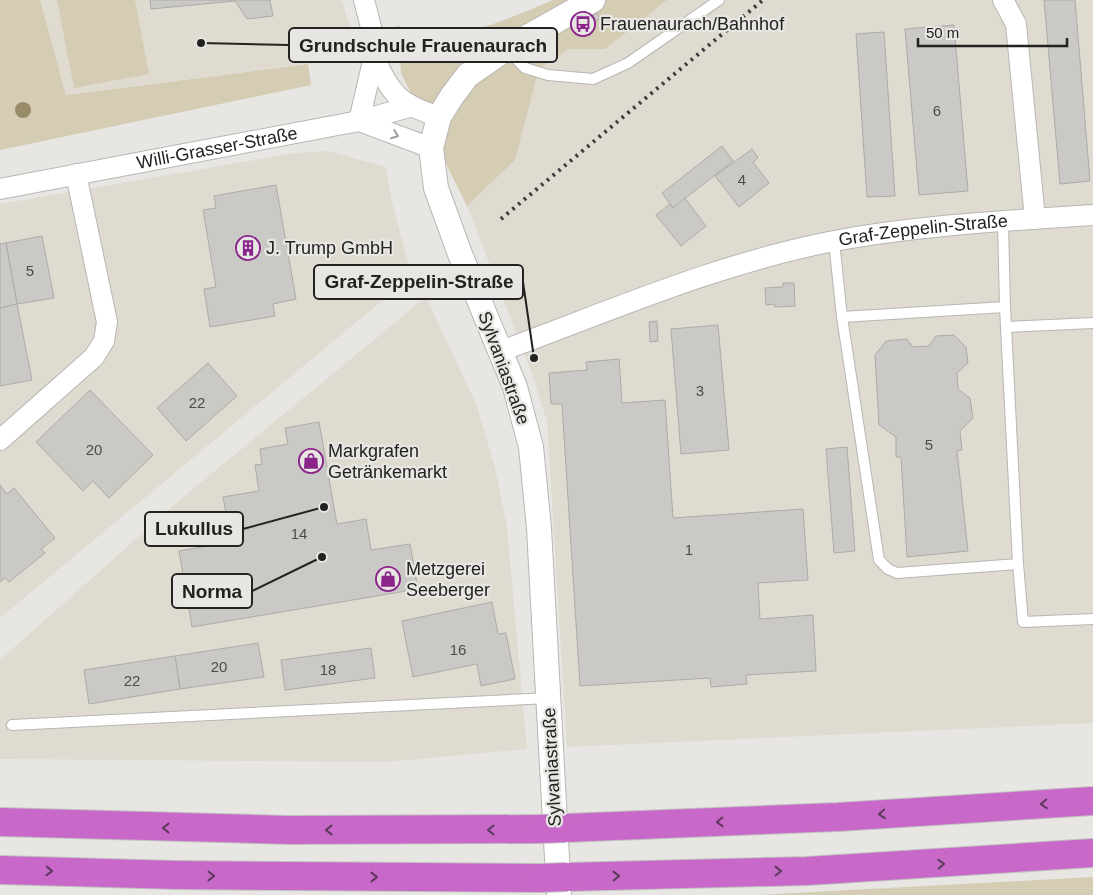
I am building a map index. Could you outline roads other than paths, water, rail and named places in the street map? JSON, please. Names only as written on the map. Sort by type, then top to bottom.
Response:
[{"type":"highway","points":[[0,822],[289,830],[553,829],[838,817],[1093,801]]},
{"type":"highway","points":[[0,870],[176,875],[556,876],[807,871],[1093,853]]},
{"type":"street","points":[[364,0],[373,35],[374,57],[358,121],[431,148]]},
{"type":"street","name":"Sylvaniastraße","points":[[556,876],[549,698],[539,528],[531,447],[515,387],[463,262],[436,188],[431,148],[439,117],[468,75],[506,50],[593,0]]},
{"type":"street","points":[[1003,0],[1016,24],[1035,219]]},
{"type":"street","points":[[374,57],[386,82],[398,99],[410,107],[439,117]]},
{"type":"street","name":"Willi-Grasser-Straße","points":[[0,189],[358,121],[410,107]]},
{"type":"street","points":[[0,440],[94,357],[104,341],[107,322],[76,174]]},
{"type":"street","name":"Graf-Zeppelin-Straße","points":[[501,352],[706,276],[834,241],[1003,222],[1093,215]]},
{"type":"lane","points":[[506,50],[525,68],[548,75],[593,79],[628,63],[719,0]]},
{"type":"lane","points":[[1003,222],[1005,307],[1018,564],[1023,622],[1093,619]]},
{"type":"lane","points":[[834,241],[842,317],[879,560],[888,569],[897,572],[1018,564]]},
{"type":"lane","points":[[842,317],[1005,307]]},
{"type":"lane","points":[[1006,327],[1093,323]]},
{"type":"lane","points":[[12,725],[549,698]]},
{"type":"railway","points":[[501,219],[763,0]]},
{"type":"place","name":"Frauenaurach/Bahnhof","points":[[583,24]]},
{"type":"place","name":"Grundschule Frauenaurach","points":[[201,43]]},
{"type":"place","name":"J. Trump GmbH","points":[[248,248]]},
{"type":"place","name":"Graf-Zeppelin-Straße","points":[[534,358]]},
{"type":"place","name":"Markgrafen Getränkemarkt","points":[[311,461]]},
{"type":"place","name":"Lukullus","points":[[324,507]]},
{"type":"place","name":"Norma","points":[[322,557]]},
{"type":"place","name":"Metzgerei Seeberger","points":[[388,579]]}]
